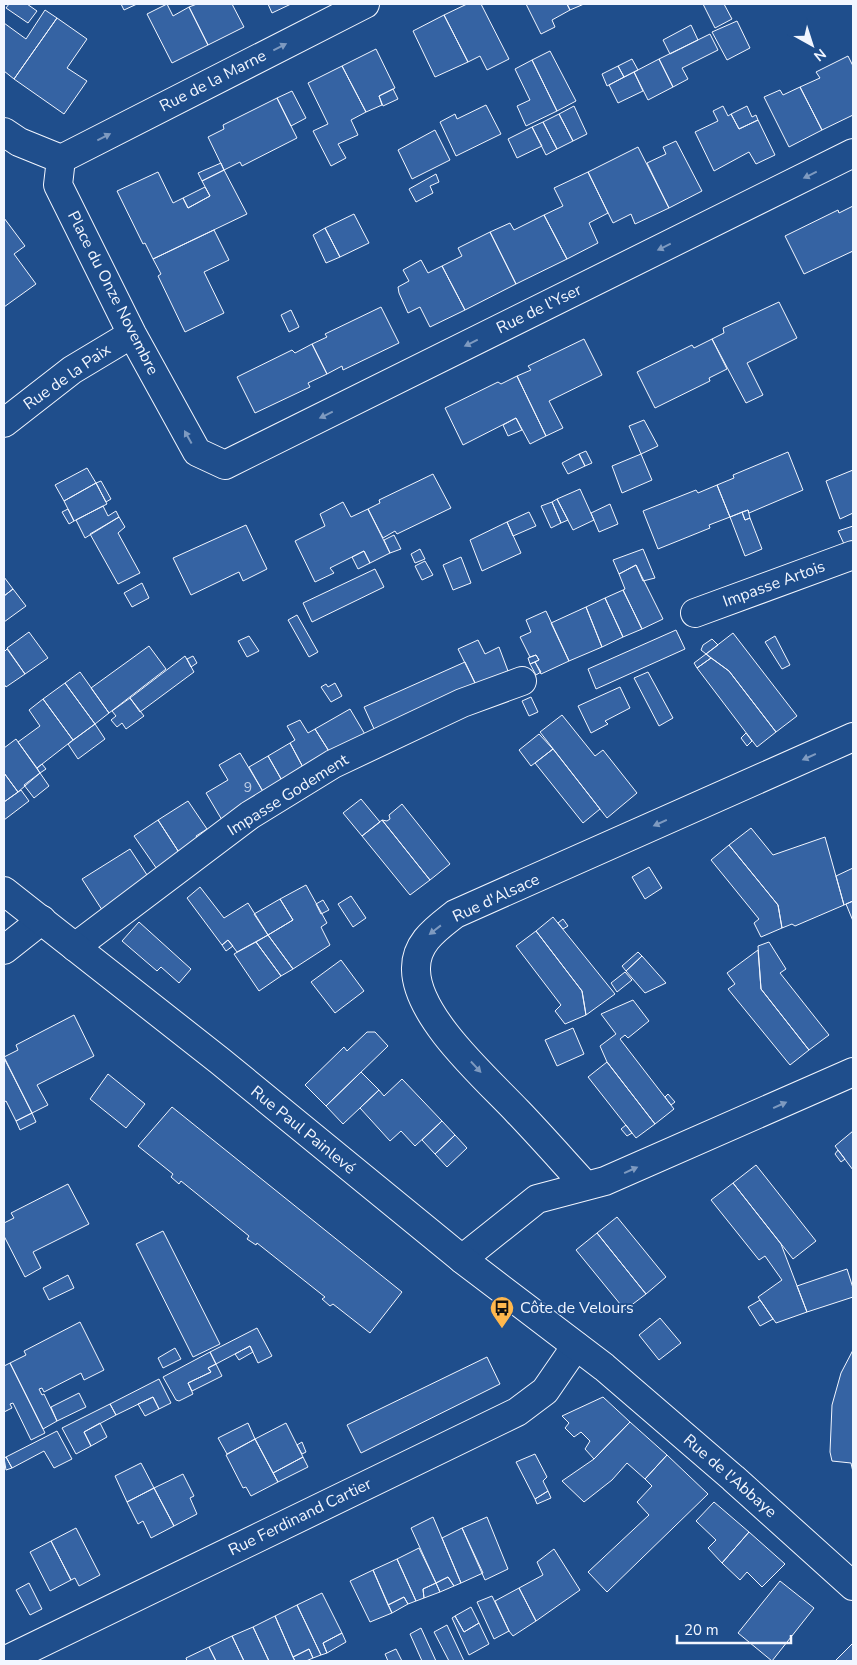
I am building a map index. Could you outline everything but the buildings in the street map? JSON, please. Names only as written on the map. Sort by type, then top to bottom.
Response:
[{"type":"street","name":"Rue de la Marne","points":[[60,159],[365,4]]},
{"type":"street","points":[[4,132],[19,142],[60,159]]},
{"type":"street","name":"Rue de l'Yser","points":[[226,465],[853,153]]},
{"type":"street","name":"Place du Onze Novembre","points":[[60,159],[58,185],[132,334],[197,452],[226,465]]},
{"type":"street","name":"Rue de la Paix","points":[[4,423],[72,370],[132,334]]},
{"type":"street","name":"Impasse Artois","points":[[696,613],[853,555]]},
{"type":"street","name":"Impasse Godement","points":[[75,947],[250,815],[333,764],[462,703],[522,681]]},
{"type":"street","name":"Rue d'Alsace","points":[[585,1185],[454,1044],[430,1012],[420,989],[416,970],[420,949],[428,936],[455,914],[853,737]]},
{"type":"street","name":"Rue Paul Painlevé","points":[[4,891],[228,1068],[462,1259],[604,1367]]},
{"type":"street","points":[[4,950],[42,920]]},
{"type":"street","points":[[462,1259],[537,1199],[606,1181],[853,1072]]},
{"type":"street","name":"Rue Ferdinand Cartier","points":[[4,1661],[517,1412],[545,1390],[576,1346]]},
{"type":"street","name":"Rue de l'Abbaye","points":[[604,1367],[733,1478],[853,1586]]},
{"type":"place","name":"Côte de Velours","points":[[502,1329]]}]
